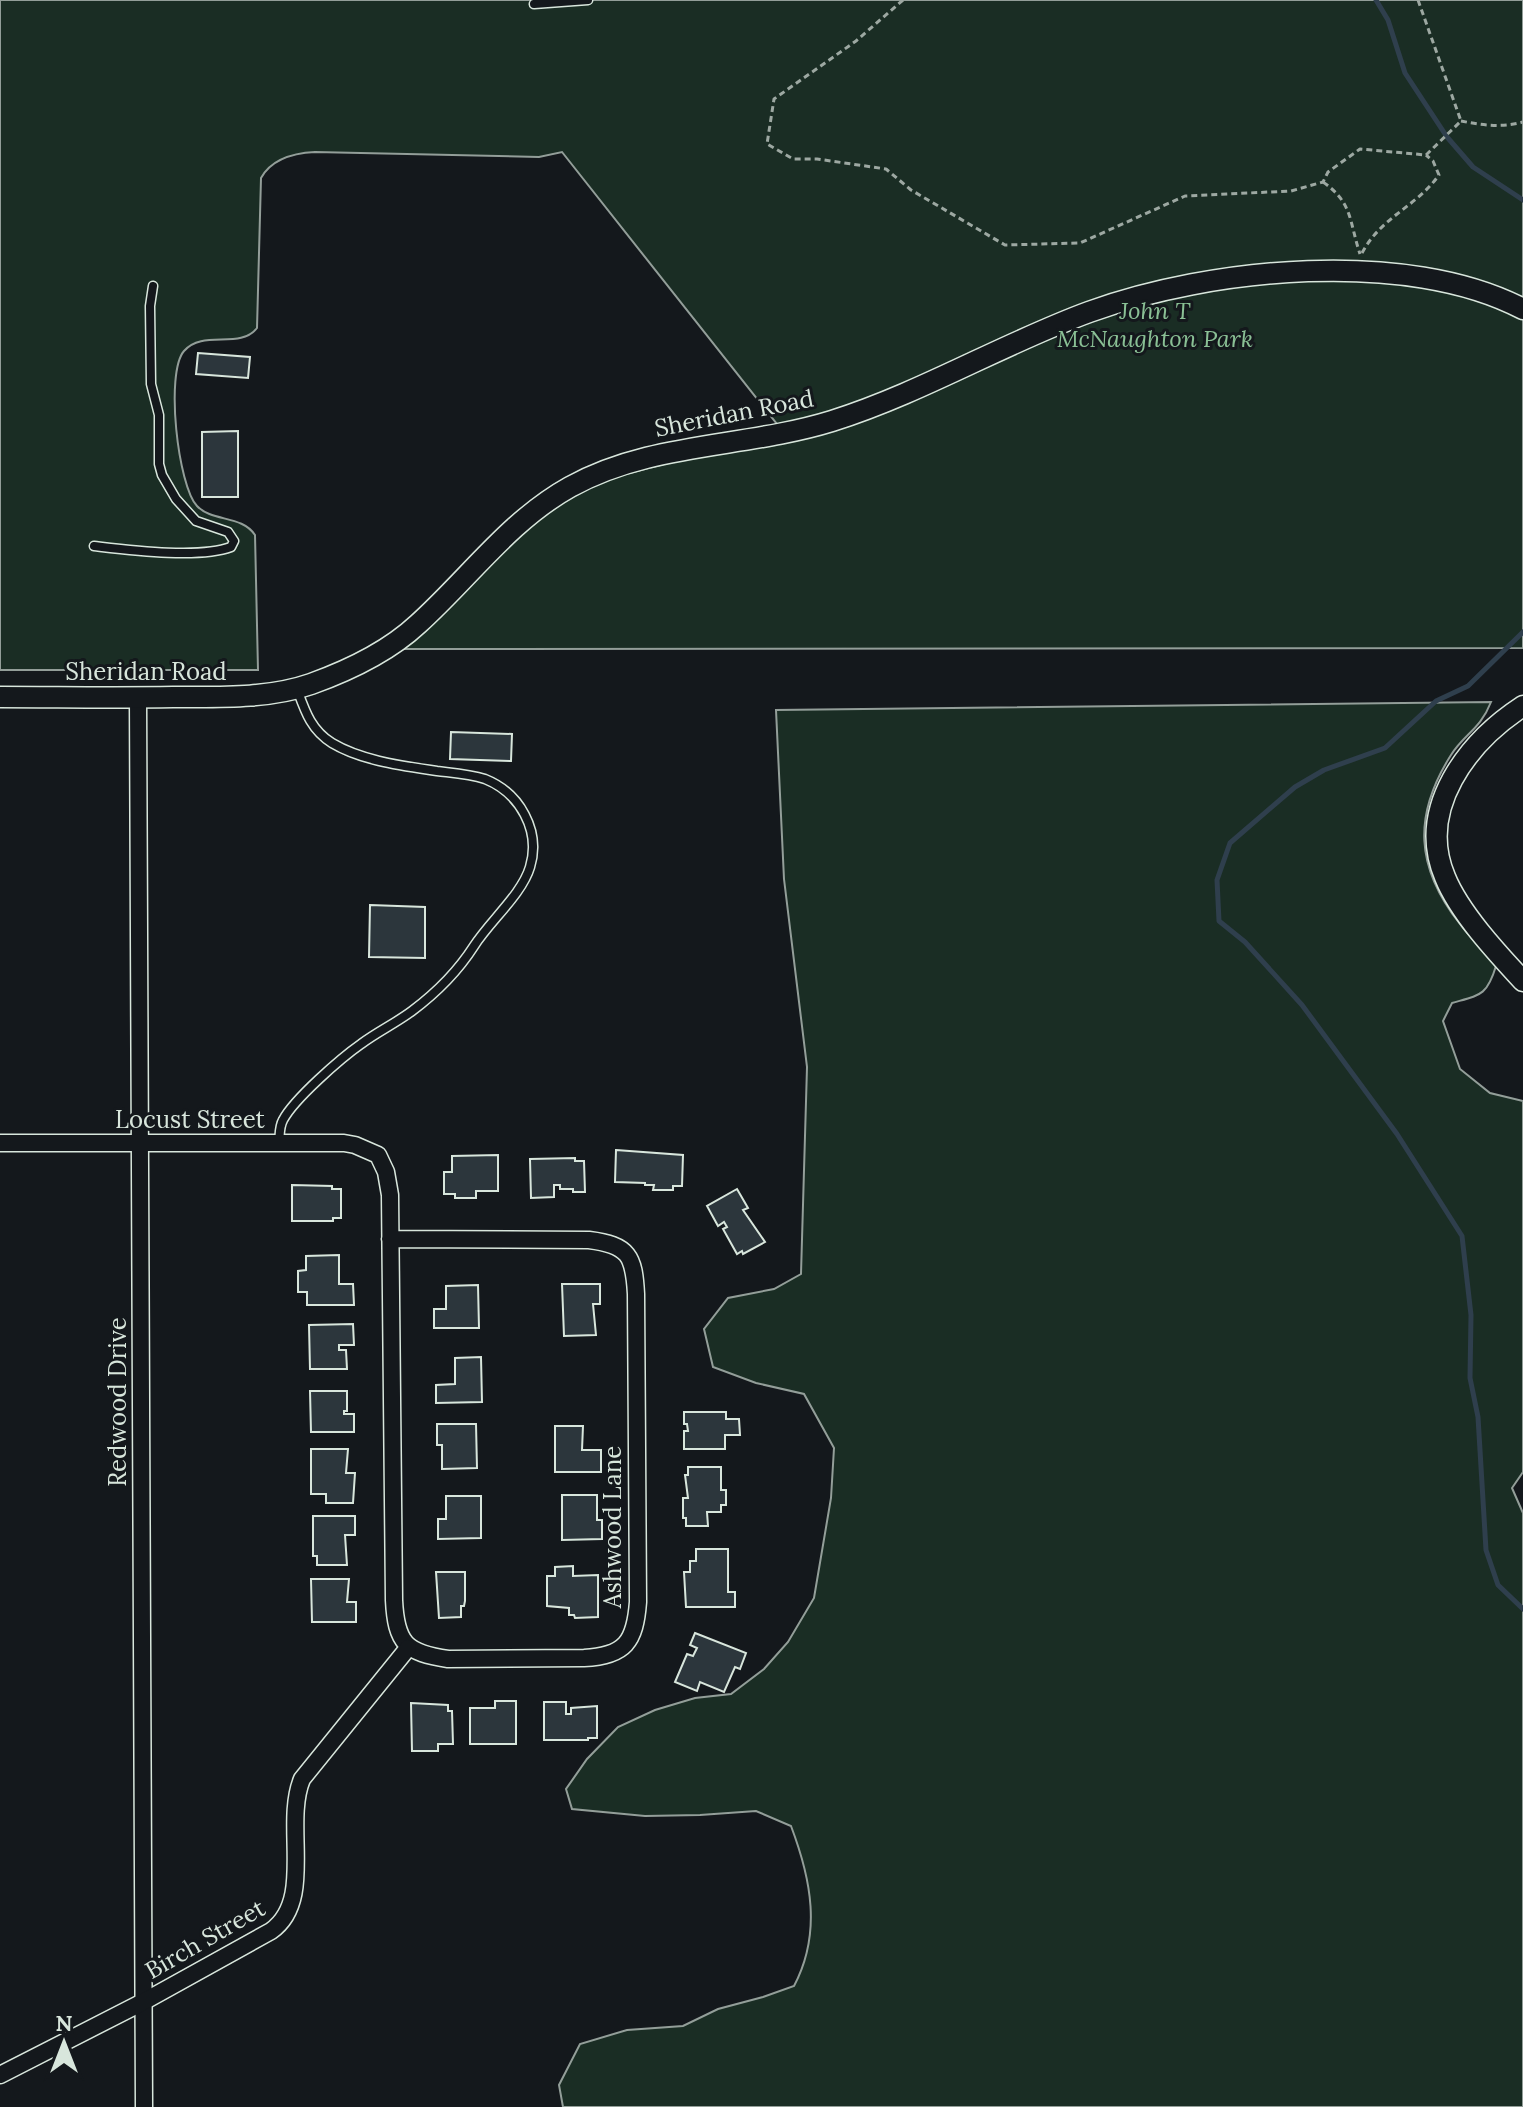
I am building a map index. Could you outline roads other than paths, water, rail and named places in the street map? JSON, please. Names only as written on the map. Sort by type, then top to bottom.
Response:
[{"type":"street","name":"Sheridan Road","points":[[0,697],[238,696],[297,688],[338,674],[385,649],[416,626],[514,526],[548,500],[584,479],[661,453],[762,438],[845,417],[881,404],[1047,329],[1121,302],[1206,283],[1272,274],[1366,271],[1445,280],[1494,295],[1523,309]]},
{"type":"street","name":"Redwood Drive","points":[[138,697],[144,2107]]},
{"type":"street","points":[[1523,706],[1486,735],[1458,769],[1441,806],[1436,837],[1441,868],[1457,899],[1523,981]]},
{"type":"street","name":"Locust Street","points":[[0,1143],[355,1145],[378,1155],[389,1184],[390,1239]]},
{"type":"street","points":[[390,1239],[394,1615],[399,1634],[408,1648]]},
{"type":"street","name":"Ashwood Lane","points":[[390,1239],[603,1242],[620,1247],[627,1253],[635,1270],[638,1602],[629,1640],[610,1655],[584,1658],[448,1659],[408,1648]]},
{"type":"street","name":"Birch Street","points":[[0,2075],[143,2002],[271,1931],[286,1919],[291,1909],[295,1883],[295,1799],[302,1779],[408,1648]]},
{"type":"lane","points":[[534,4],[588,0]]},
{"type":"lane","points":[[94,546],[217,551],[231,547],[234,541],[228,532],[196,521],[176,499],[162,475],[158,452],[159,415],[151,384],[150,306],[153,286]]},
{"type":"lane","points":[[279,1143],[280,1128],[295,1105],[358,1046],[414,1010],[461,965],[489,923],[518,891],[532,855],[530,827],[524,812],[503,790],[475,777],[393,763],[333,743],[312,725],[297,688]]},
{"type":"waterway","points":[[1376,0],[1388,20],[1405,73],[1447,137],[1473,167],[1523,200]]},
{"type":"waterway","points":[[1523,632],[1468,686],[1436,701],[1385,748],[1324,770],[1295,787],[1230,843],[1217,880],[1219,921],[1245,942],[1302,1005],[1397,1134],[1462,1236],[1471,1315],[1470,1378],[1478,1417],[1486,1550],[1498,1585],[1523,1609]]},
{"type":"park label","name":"John T McNaughton Park","points":[[1155,324]]}]
